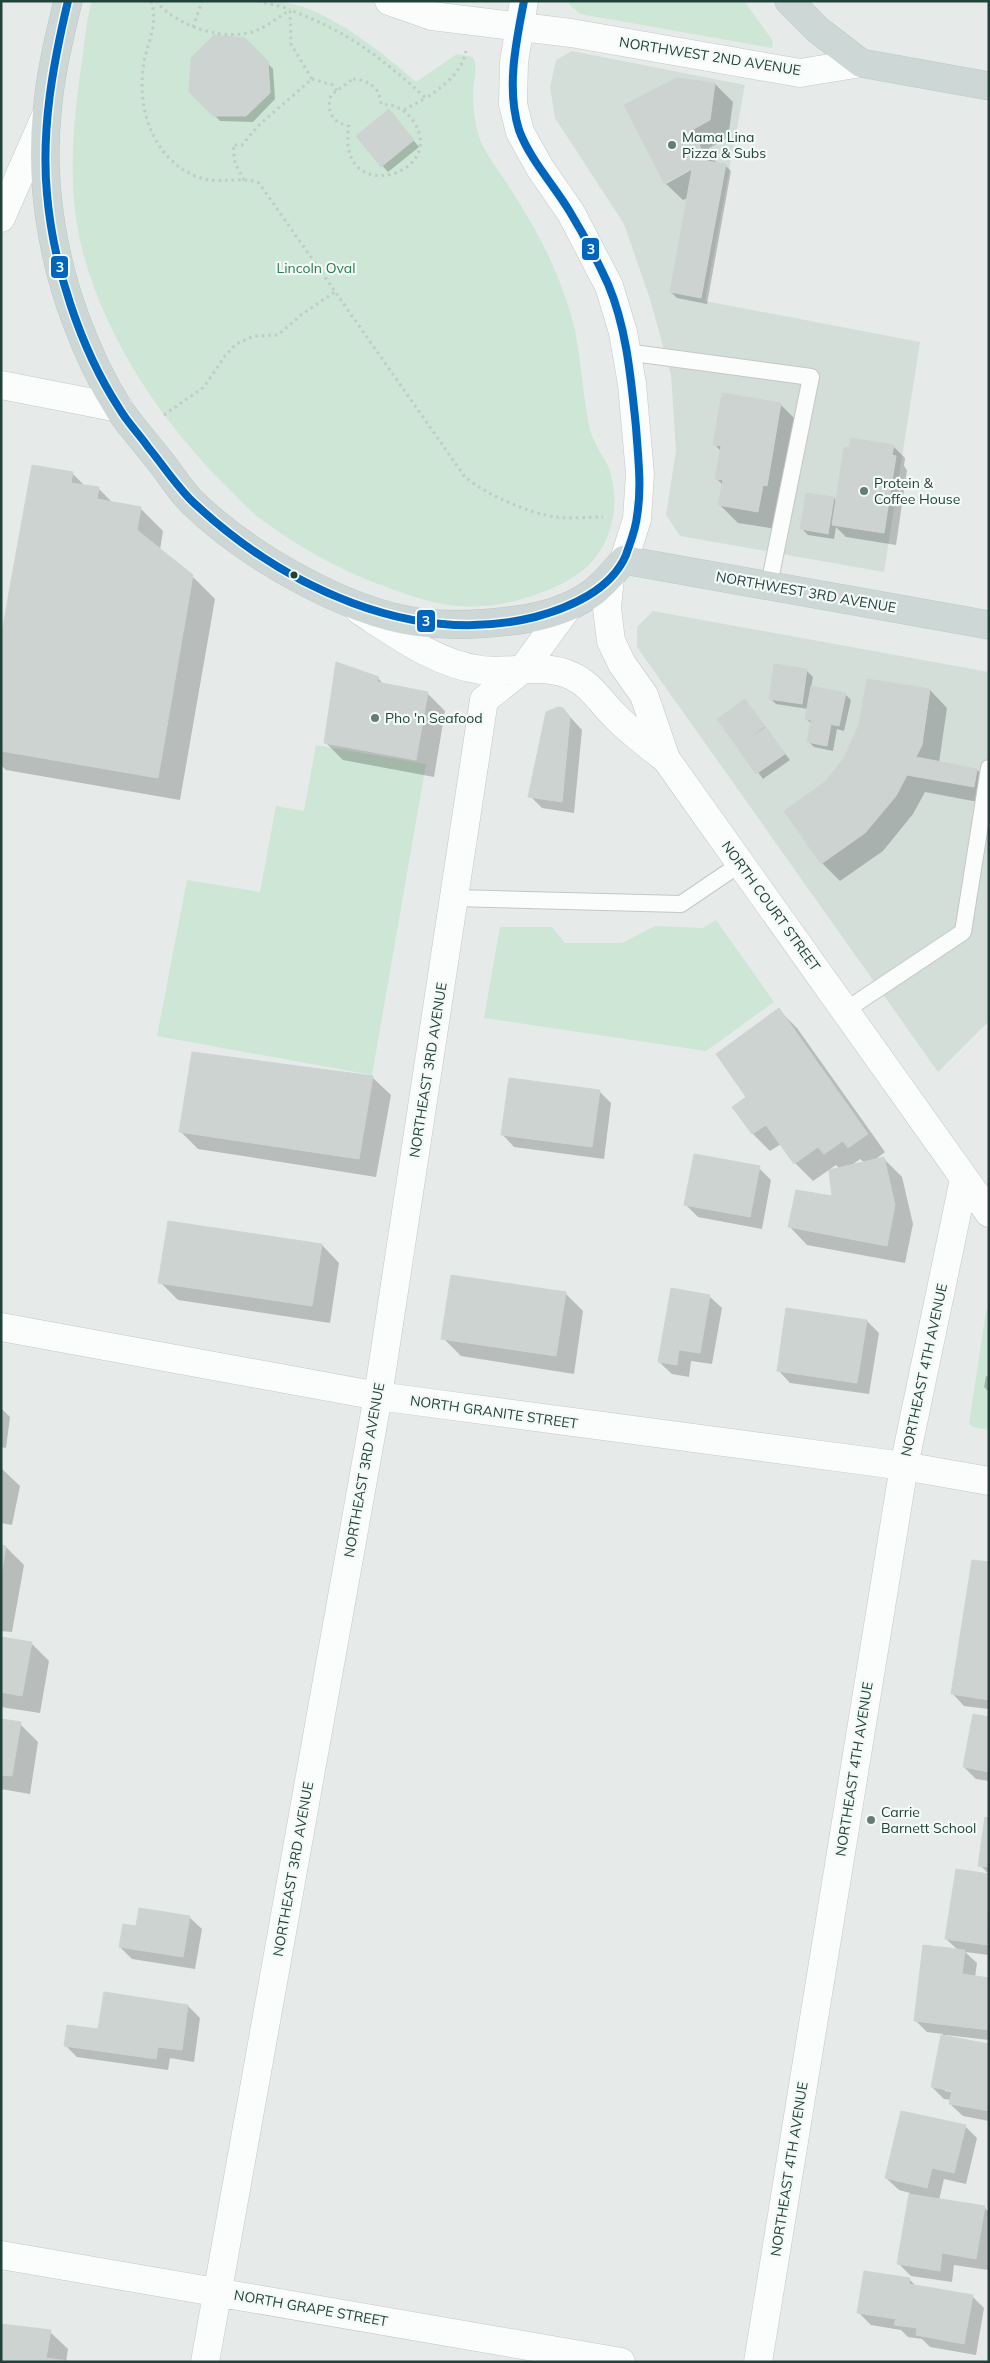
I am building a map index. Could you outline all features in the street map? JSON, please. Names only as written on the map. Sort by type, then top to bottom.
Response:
[{"type":"main road","points":[[68,1],[47,113],[47,194],[59,265],[76,320],[96,365],[119,408],[192,501],[242,542],[274,564],[313,586],[342,598],[415,622],[471,625],[525,619],[568,607],[590,594],[617,569]]},
{"type":"main road","points":[[788,1],[818,30],[861,63]]},
{"type":"main road","name":"NORTHWEST 2ND AVENUE","points":[[861,63],[989,86]]},
{"type":"main road","name":"NORTHWEST 3RD AVENUE","points":[[617,569],[770,585],[989,625]]},
{"type":"street","points":[[389,1],[432,16],[471,21],[522,13],[514,62],[513,104],[520,132],[540,168],[570,213],[609,286],[623,332],[632,384],[640,474],[637,519],[617,569]]},
{"type":"street","name":"NORTHWEST 2ND AVENUE","points":[[522,13],[800,73],[861,63]]},
{"type":"street","points":[[1,218],[47,113]]},
{"type":"street","points":[[1,385],[119,408]]},
{"type":"street","name":"NORTH COURT STREET","points":[[617,569],[607,608],[611,641],[622,664],[644,695],[666,759],[989,1213]]},
{"type":"street","points":[[342,598],[405,641],[455,664],[498,672],[548,669],[572,676],[593,690],[615,717],[666,759]]},
{"type":"street","points":[[455,664],[484,700],[523,669],[568,607]]},
{"type":"street","name":"NORTHEAST 3RD AVENUE","points":[[205,2362],[378,1396],[484,700]]},
{"type":"street","name":"NORTHEAST 4TH AVENUE","points":[[758,2362],[904,1466],[964,1179]]},
{"type":"street","name":"NORTH GRANITE STREET","points":[[1,1327],[378,1396],[904,1466],[989,1481]]},
{"type":"street","name":"NORTH GRAPE STREET","points":[[1,2255],[621,2362]]},
{"type":"lane","points":[[626,352],[810,377],[770,585]]},
{"type":"lane","points":[[846,1010],[963,932],[989,768]]},
{"type":"lane","points":[[454,898],[681,904],[740,864]]},
{"type":"path","points":[[151,1],[155,25],[145,57],[142,83],[146,120],[161,150],[173,162],[196,176],[220,182],[244,180],[259,183],[465,476],[478,488],[539,514],[558,517],[637,519]]},
{"type":"path","points":[[156,1],[169,15],[193,27],[209,32],[234,33],[258,30],[290,10]]},
{"type":"path","points":[[193,27],[202,1]]},
{"type":"path","points":[[258,1],[326,23],[379,56],[426,98]]},
{"type":"path","points":[[290,10],[291,44],[312,80],[332,85],[337,91]]},
{"type":"path","points":[[404,110],[444,86],[464,61],[471,21]]},
{"type":"path","points":[[353,79],[365,80],[379,92],[381,104],[394,105],[404,110],[418,128],[420,139],[418,150],[406,168],[392,175],[377,176],[358,167],[352,159],[347,140],[349,126],[336,121],[332,116],[329,101],[331,95],[353,79]]},
{"type":"path","points":[[244,180],[235,163],[233,145],[242,145],[259,125],[312,80]]},
{"type":"path","points":[[138,433],[204,387],[224,356],[236,344],[254,336],[278,335],[301,315],[336,292]]},
{"type":"shaded area","points":[[572,51],[745,85],[705,301],[920,342],[884,572],[680,536],[666,515],[676,451],[671,375],[650,299],[624,224],[555,118],[550,87],[556,60]]},
{"type":"shaded area","points":[[653,611],[989,672],[989,1021],[938,1072],[637,647],[637,627]]},
{"type":"green space","name":"Lincoln Oval","points":[[92,1],[279,1],[309,9],[352,32],[379,51],[416,82],[457,54],[473,57],[476,70],[473,106],[480,138],[487,154],[537,234],[560,281],[575,330],[590,431],[612,478],[614,505],[609,532],[604,545],[588,566],[566,581],[540,593],[497,605],[478,607],[441,604],[402,593],[333,564],[302,547],[272,527],[254,514],[182,438],[139,378],[121,346],[91,280],[81,245],[74,199],[74,130],[87,23]]},
{"type":"green space","points":[[569,1],[744,1],[773,41],[772,48],[580,14],[569,4]]},
{"type":"green space","points":[[316,745],[426,764],[372,1075],[157,1036],[187,880],[260,892],[276,806],[304,811]]},
{"type":"green space","points":[[716,920],[774,1002],[706,1051],[484,1018],[500,927],[552,927],[565,943],[622,943],[655,926],[703,928]]},
{"type":"green space","points":[[989,1310],[989,1430],[973,1427],[969,1424],[986,1311]]},
{"type":"building","points":[[214,35],[245,38],[268,61],[270,93],[246,116],[213,116],[189,92],[191,58]]},
{"type":"building","name":"Mama Lina Pizza & Subs","points":[[677,78],[715,83],[710,120],[692,130],[707,161],[664,183],[624,105]]},
{"type":"building","points":[[389,109],[414,140],[381,167],[356,136]]},
{"type":"building","points":[[707,161],[726,164],[701,298],[670,292],[692,169]]},
{"type":"building","points":[[722,393],[781,403],[767,486],[763,485],[758,512],[718,505],[723,480],[715,479],[721,446],[713,445]]},
{"type":"building","name":"Protein & Coffee House","points":[[851,438],[894,445],[892,455],[896,456],[884,533],[832,525],[844,447],[849,448]]},
{"type":"building","points":[[32,465],[73,472],[71,483],[99,487],[97,499],[141,507],[137,530],[193,575],[158,778],[1,751],[1,637]]},
{"type":"building","points":[[806,493],[834,497],[828,534],[800,529]]},
{"type":"building","name":"Pho 'n Seafood","points":[[336,662],[379,677],[377,682],[428,692],[416,760],[324,743]]},
{"type":"building","points":[[774,664],[807,669],[802,704],[769,699]]},
{"type":"building","points":[[867,679],[930,689],[922,745],[916,757],[977,769],[974,787],[907,775],[896,796],[865,833],[821,864],[784,811],[825,782],[844,758],[859,725]]},
{"type":"building","points":[[811,686],[846,693],[839,726],[805,719]]},
{"type":"building","points":[[745,699],[765,726],[737,747],[717,719]]},
{"type":"building","points":[[558,707],[563,708],[570,717],[562,802],[528,797],[546,712]]},
{"type":"building","points":[[811,721],[831,724],[827,746],[807,742]]},
{"type":"building","points":[[766,727],[785,754],[756,774],[737,747]]},
{"type":"building","points":[[779,1008],[868,1134],[848,1148],[843,1141],[824,1154],[818,1147],[794,1164],[766,1125],[752,1134],[732,1107],[746,1097],[716,1054]]},
{"type":"building","points":[[192,1052],[373,1076],[359,1159],[179,1132]]},
{"type":"building","points":[[509,1078],[600,1090],[592,1147],[501,1135]]},
{"type":"building","points":[[694,1154],[760,1166],[750,1217],[684,1205]]},
{"type":"building","points":[[884,1157],[895,1205],[887,1246],[788,1227],[796,1190],[832,1196],[829,1170]]},
{"type":"building","points":[[168,1221],[322,1244],[312,1306],[158,1283]]},
{"type":"building","points":[[451,1275],[566,1292],[556,1356],[441,1339]]},
{"type":"building","points":[[671,1288],[710,1295],[700,1353],[679,1350],[677,1365],[658,1362]]},
{"type":"building","points":[[786,1308],[867,1320],[857,1383],[777,1371]]},
{"type":"building","points":[[1,1545],[6,1546],[1,1576]]},
{"type":"building","points":[[972,1560],[989,1562],[989,1700],[951,1694]]},
{"type":"building","points":[[1,1637],[32,1642],[22,1696],[1,1692]]},
{"type":"building","points":[[973,1714],[989,1717],[989,1772],[963,1767]]},
{"type":"building","points":[[1,1719],[21,1722],[12,1776],[1,1775]]},
{"type":"building","points":[[985,1817],[989,1818],[989,1867],[978,1866]]},
{"type":"building","points":[[956,1869],[989,1874],[987,1945],[945,1939]]},
{"type":"building","points":[[139,1908],[190,1916],[183,1957],[119,1947],[123,1924],[136,1926]]},
{"type":"building","points":[[923,1945],[965,1950],[962,1974],[989,1978],[989,2030],[914,2021]]},
{"type":"building","points":[[104,1992],[188,2005],[182,2050],[158,2047],[156,2059],[64,2046],[67,2025],[98,2029]]},
{"type":"building","points":[[941,2035],[989,2044],[989,2111],[949,2104],[952,2091],[931,2087]]},
{"type":"building","points":[[901,2111],[966,2125],[954,2173],[932,2168],[927,2188],[885,2178]]},
{"type":"building","points":[[909,2194],[985,2206],[976,2259],[942,2253],[940,2271],[897,2264]]},
{"type":"building","points":[[864,2271],[910,2278],[909,2284],[973,2295],[964,2344],[916,2335],[917,2328],[894,2325],[896,2319],[857,2313]]},
{"type":"building","points":[[1,2324],[51,2330],[46,2358],[76,2362],[1,2362]]},
{"type":"transit line","name":"3","points":[[68,1],[53,73],[47,121],[46,170],[50,221],[62,277],[81,333],[92,359],[122,413],[188,497],[229,533],[268,560],[309,584],[352,603],[397,616],[442,624],[489,624],[535,617],[575,603],[588,596],[610,578],[626,555],[633,536],[638,505],[639,472],[636,427],[630,373],[620,319],[604,275],[564,202],[529,152],[519,130],[515,114],[513,98],[514,66],[524,1]]},
{"type":"place","name":"Mama Lina Pizza & Subs","points":[[672,145]]},
{"type":"place","name":"Protein & Coffee House","points":[[864,491]]},
{"type":"place","name":"Pho 'n Seafood","points":[[375,718]]},
{"type":"place","name":"Carrie Barnett School","points":[[871,1820]]}]
